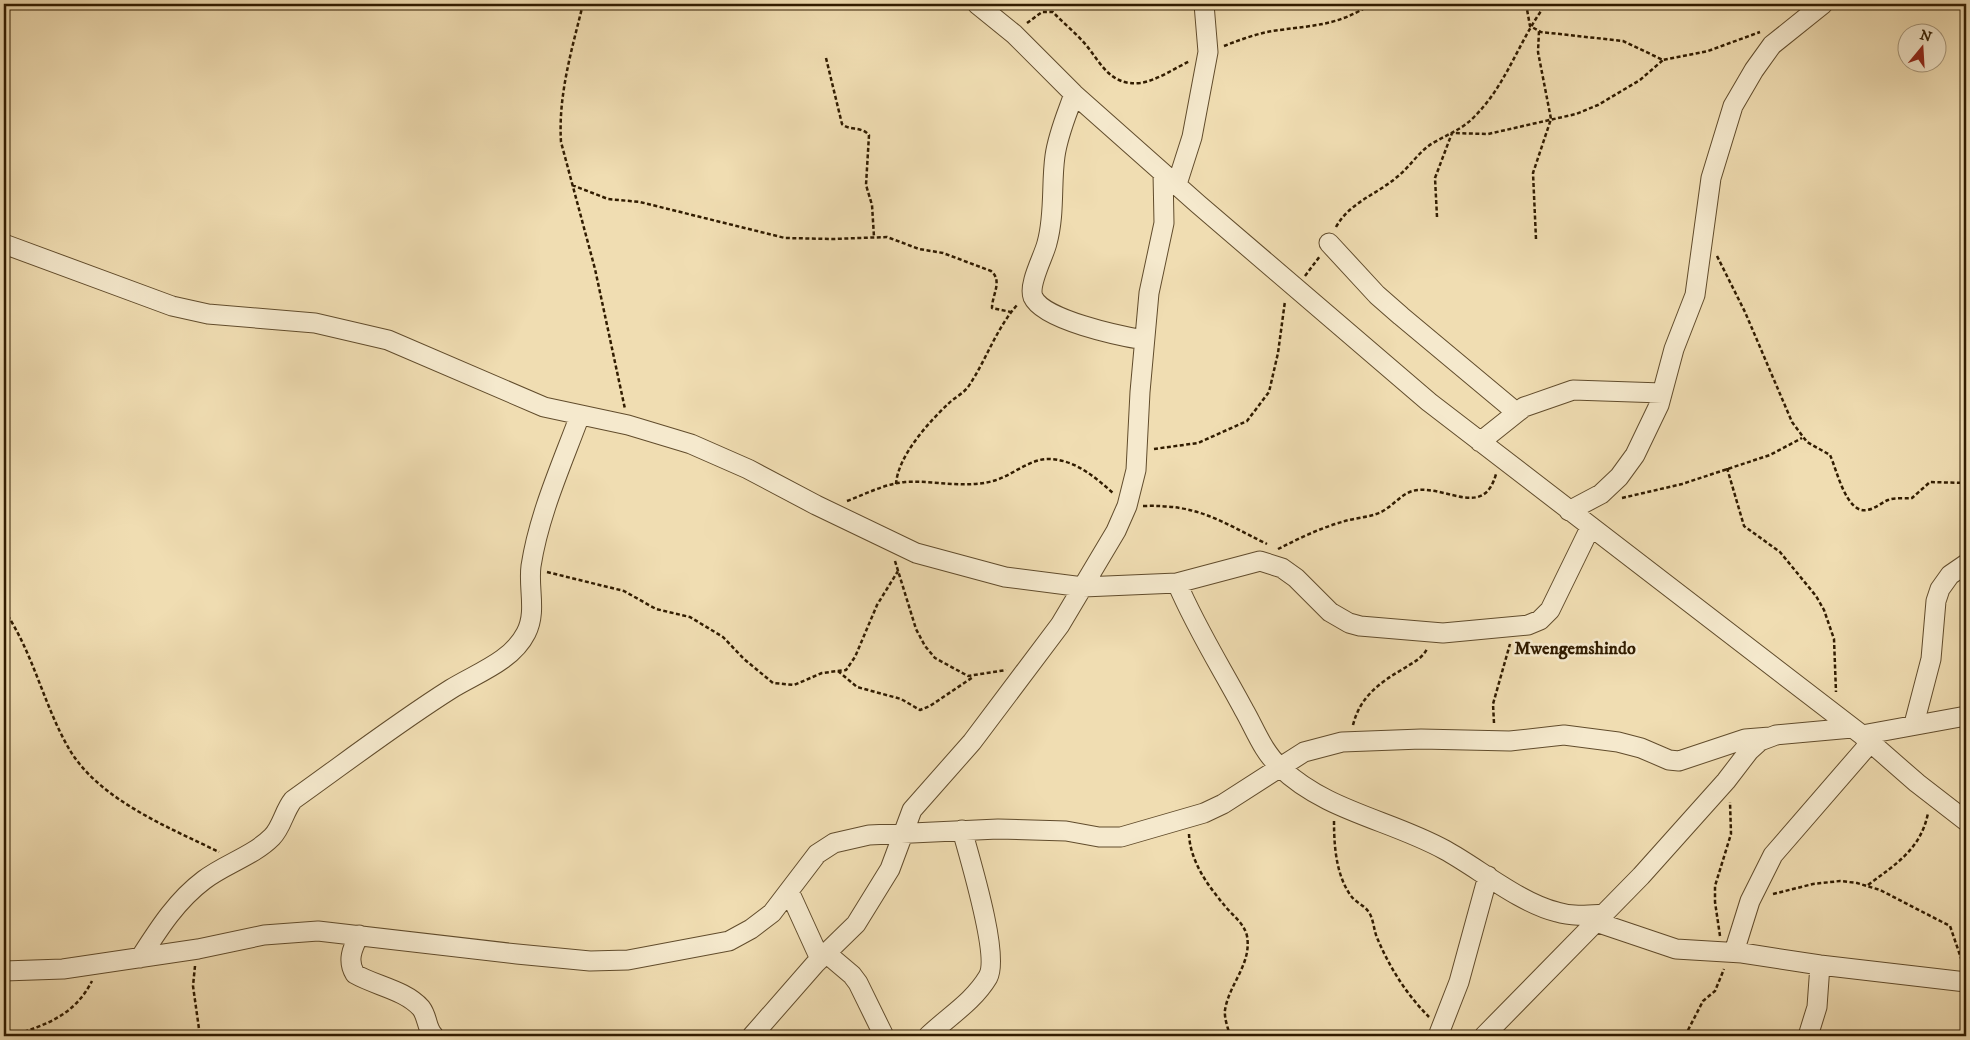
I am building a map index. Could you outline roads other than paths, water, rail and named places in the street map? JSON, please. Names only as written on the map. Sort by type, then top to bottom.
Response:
[{"type":"street","points":[[977,4],[1014,34],[1074,94],[1170,179],[1429,402],[1590,528],[1861,735],[1966,821]]},
{"type":"street","points":[[752,1036],[823,956],[844,937],[870,903],[890,868],[912,810],[994,714],[1012,687],[1060,625],[1116,531],[1127,506],[1136,470],[1144,340],[1149,293],[1164,224],[1170,179],[1192,137],[1208,52],[1204,4]]},
{"type":"street","points":[[1569,511],[1591,500],[1620,477],[1635,455],[1659,405],[1674,349],[1695,295],[1710,178],[1733,106],[1754,70],[1772,45],[1823,4]]},
{"type":"street","points":[[1074,94],[1058,137],[1048,241],[1031,287],[1033,296],[1038,304],[1056,315],[1110,334],[1144,340]]},
{"type":"street","points":[[1329,243],[1377,295],[1516,412]]},
{"type":"street","points":[[4,244],[172,306],[208,314],[315,323],[388,340],[525,400],[560,412],[628,425],[714,453],[916,553],[1005,577],[1083,587],[1177,583],[1265,554],[1296,578],[1330,612],[1349,623],[1370,628],[1431,632],[1515,626],[1540,620],[1550,610],[1590,528]]},
{"type":"street","points":[[1480,442],[1516,412],[1545,398],[1573,390],[1662,393]]},
{"type":"street","points":[[140,958],[160,927],[180,902],[203,880],[260,846],[273,835],[286,808],[293,800],[451,689],[505,657],[517,646],[526,634],[531,620],[531,568],[542,520],[580,415]]},
{"type":"street","points":[[1914,724],[1931,659],[1936,601],[1940,589],[1950,576],[1966,564]]},
{"type":"street","points":[[1177,583],[1207,648],[1266,751],[1279,767],[1295,780],[1336,803],[1444,849],[1536,904],[1556,912],[1601,918],[1676,949],[1734,952],[1820,965],[1965,976]]},
{"type":"street","points":[[4,972],[101,964],[198,949],[264,935],[318,931],[590,961],[628,960],[729,941],[752,929],[772,913],[817,854],[834,843],[869,835],[962,830],[1044,829],[1099,837],[1121,838],[1190,818],[1223,804],[1304,752],[1349,741],[1421,739],[1510,742],[1550,736],[1583,737],[1618,742],[1679,762],[1744,739],[1861,735],[1966,716]]},
{"type":"street","points":[[1734,952],[1750,901],[1773,855],[1861,735]]},
{"type":"street","points":[[1484,1036],[1601,918],[1726,781],[1749,751],[1760,742],[1770,738]]},
{"type":"street","points":[[928,1036],[964,1007],[989,974],[991,961],[986,927],[962,830]]},
{"type":"street","points":[[1439,1034],[1459,982],[1488,876]]},
{"type":"street","points":[[789,891],[823,956],[852,974],[858,983],[884,1036]]},
{"type":"street","points":[[359,935],[351,957],[351,967],[355,974],[384,988],[408,996],[423,1010],[429,1031],[434,1036]]},
{"type":"street","points":[[1808,1036],[1817,1007],[1820,965]]},
{"type":"district","name":"Mwengemshindo","points":[[1575,649]]}]
